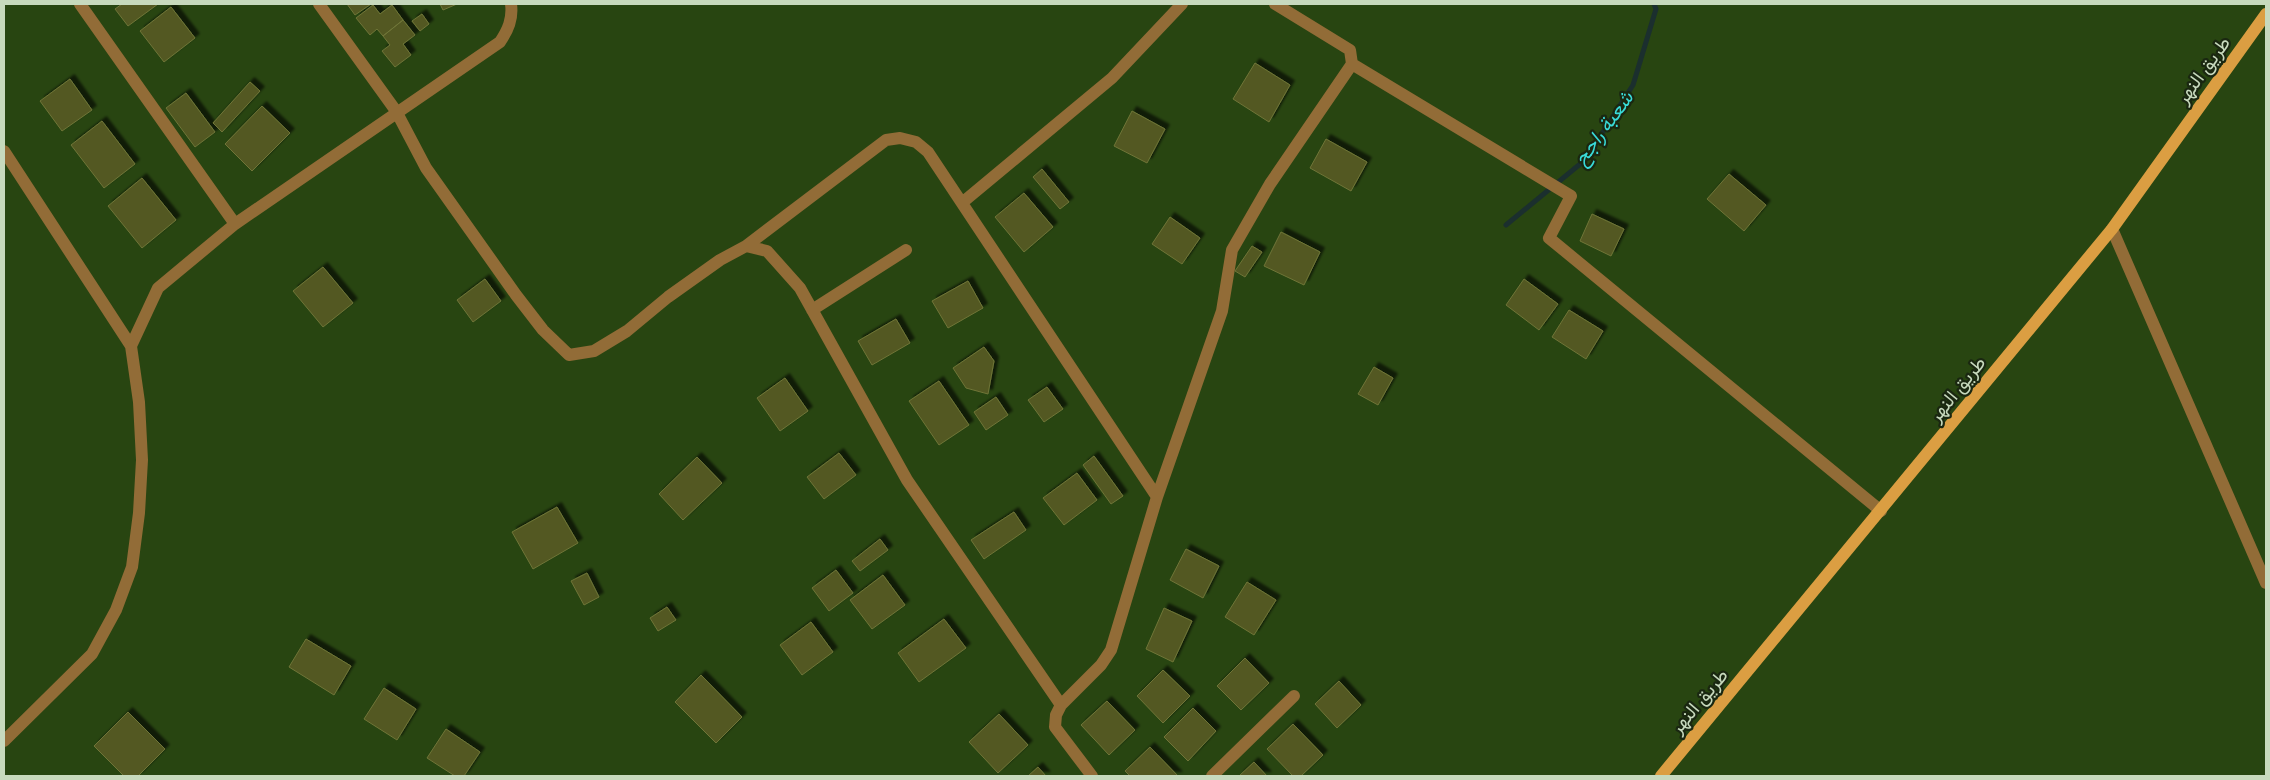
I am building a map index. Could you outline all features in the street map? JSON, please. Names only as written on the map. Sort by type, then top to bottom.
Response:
[{"type":"main road","name":"طريق النهر","points":[[1661,776],[1882,511],[2112,229],[2266,14]]},
{"type":"street","points":[[80,4],[235,224]]},
{"type":"street","points":[[320,4],[396,112],[426,168],[516,295],[542,330],[570,355],[594,351],[627,331],[668,297],[720,260],[746,246],[886,140],[900,138],[916,142],[928,152],[963,202],[1157,497]]},
{"type":"street","points":[[131,346],[158,288],[235,224],[500,42],[508,29],[512,12],[511,4]]},
{"type":"street","points":[[963,202],[1112,78],[1182,4]]},
{"type":"street","points":[[1092,776],[1055,727],[1056,715],[1060,705],[1101,665],[1111,650],[1157,497],[1222,311],[1232,250],[1270,184],[1352,64],[1350,50],[1275,4]]},
{"type":"street","points":[[1352,64],[1571,196],[1549,238],[1882,511]]},
{"type":"street","points":[[4,151],[131,346],[139,402],[142,460],[139,513],[132,568],[116,610],[92,654],[4,741]]},
{"type":"street","points":[[2112,229],[2266,583]]},
{"type":"street","points":[[746,246],[767,251],[800,288],[907,480],[1060,705]]},
{"type":"street","points":[[812,310],[906,250]]},
{"type":"street","points":[[1212,776],[1294,696]]},
{"type":"building","points":[[122,4],[158,4],[128,26],[115,9]]},
{"type":"building","points":[[347,4],[371,4],[355,15]]},
{"type":"building","points":[[440,4],[457,4],[443,10]]},
{"type":"building","points":[[373,5],[380,14],[392,5],[403,20],[383,36],[377,29],[370,35],[356,18]]},
{"type":"building","points":[[171,7],[195,38],[164,62],[140,31]]},
{"type":"building","points":[[422,14],[429,24],[420,31],[412,21]]},
{"type":"building","points":[[403,20],[415,35],[403,44],[411,55],[395,67],[382,51],[390,45],[383,36]]},
{"type":"building","points":[[1255,63],[1290,85],[1269,122],[1233,99]]},
{"type":"building","points":[[70,79],[92,110],[62,131],[40,101]]},
{"type":"building","points":[[250,82],[260,91],[222,132],[213,123]]},
{"type":"building","points":[[186,93],[215,132],[195,147],[166,108]]},
{"type":"building","points":[[262,106],[290,133],[252,171],[225,144]]},
{"type":"building","points":[[1132,111],[1165,129],[1147,163],[1114,146]]},
{"type":"building","points":[[102,121],[135,164],[104,188],[71,145]]},
{"type":"building","points":[[1326,139],[1367,162],[1351,191],[1310,168]]},
{"type":"building","points":[[1042,169],[1069,202],[1060,209],[1033,177]]},
{"type":"building","points":[[1729,174],[1766,205],[1744,231],[1707,199]]},
{"type":"building","points":[[142,178],[176,220],[142,248],[108,206]]},
{"type":"building","points":[[1024,193],[1053,227],[1024,252],[995,217]]},
{"type":"building","points":[[1592,214],[1624,229],[1611,256],[1580,241]]},
{"type":"building","points":[[1170,217],[1200,238],[1182,264],[1152,244]]},
{"type":"building","points":[[1281,232],[1320,252],[1304,285],[1264,266]]},
{"type":"building","points":[[1252,246],[1262,252],[1245,277],[1235,271]]},
{"type":"building","points":[[323,267],[353,303],[323,327],[293,291]]},
{"type":"building","points":[[485,279],[501,301],[473,322],[457,300]]},
{"type":"building","points":[[1524,279],[1558,304],[1539,330],[1506,305]]},
{"type":"building","points":[[968,281],[983,308],[948,328],[932,301]]},
{"type":"building","points":[[1569,310],[1603,331],[1586,359],[1552,337]]},
{"type":"building","points":[[896,319],[910,343],[872,365],[858,341]]},
{"type":"building","points":[[984,347],[994,361],[988,394],[966,388],[953,368]]},
{"type":"building","points":[[1374,367],[1393,378],[1378,405],[1358,394]]},
{"type":"building","points":[[785,378],[808,411],[780,431],[757,398]]},
{"type":"building","points":[[939,381],[969,425],[939,445],[909,401]]},
{"type":"building","points":[[1047,387],[1063,409],[1044,422],[1028,400]]},
{"type":"building","points":[[996,397],[1008,415],[986,430],[974,412]]},
{"type":"building","points":[[839,453],[856,475],[824,499],[807,477]]},
{"type":"building","points":[[1094,456],[1123,496],[1111,504],[1083,465]]},
{"type":"building","points":[[697,457],[722,483],[683,520],[659,494]]},
{"type":"building","points":[[1077,473],[1097,500],[1064,525],[1043,498]]},
{"type":"building","points":[[557,507],[578,543],[533,569],[512,532]]},
{"type":"building","points":[[1014,512],[1026,530],[984,559],[971,540]]},
{"type":"building","points":[[880,539],[888,550],[860,571],[852,561]]},
{"type":"building","points":[[1186,549],[1219,566],[1203,598],[1170,580]]},
{"type":"building","points":[[836,570],[853,593],[829,611],[812,588]]},
{"type":"building","points":[[587,573],[599,597],[584,605],[571,581]]},
{"type":"building","points":[[883,575],[905,605],[872,629],[850,600]]},
{"type":"building","points":[[1247,582],[1276,600],[1254,635],[1225,617]]},
{"type":"building","points":[[667,607],[676,620],[658,631],[650,618]]},
{"type":"building","points":[[1164,608],[1192,621],[1173,662],[1146,649]]},
{"type":"building","points":[[944,619],[966,648],[919,682],[898,653]]},
{"type":"building","points":[[811,622],[833,652],[802,675],[780,645]]},
{"type":"building","points":[[306,639],[351,666],[334,695],[289,667]]},
{"type":"building","points":[[1245,658],[1269,683],[1241,710],[1217,686]]},
{"type":"building","points":[[1163,670],[1190,696],[1163,723],[1137,696]]},
{"type":"building","points":[[701,675],[742,717],[716,743],[675,702]]},
{"type":"building","points":[[1339,681],[1361,705],[1337,728],[1315,704]]},
{"type":"building","points":[[384,688],[416,709],[397,740],[364,719]]},
{"type":"building","points":[[1107,701],[1135,730],[1109,755],[1081,725]]},
{"type":"building","points":[[1193,708],[1216,731],[1188,761],[1164,737]]},
{"type":"building","points":[[128,712],[165,749],[138,776],[124,776],[94,746]]},
{"type":"building","points":[[999,714],[1028,745],[998,773],[969,742]]},
{"type":"building","points":[[1293,724],[1323,755],[1301,776],[1293,776],[1267,749]]},
{"type":"building","points":[[446,729],[480,752],[464,776],[455,776],[427,758]]},
{"type":"building","points":[[1150,747],[1178,776],[1130,776],[1125,771]]},
{"type":"building","points":[[1254,762],[1267,776],[1239,776]]},
{"type":"building","points":[[1038,767],[1046,776],[1028,776]]},
{"type":"waterway","name":"شعبة راجح","points":[[1506,225],[1585,160],[1633,85],[1656,9],[1654,4]]}]
